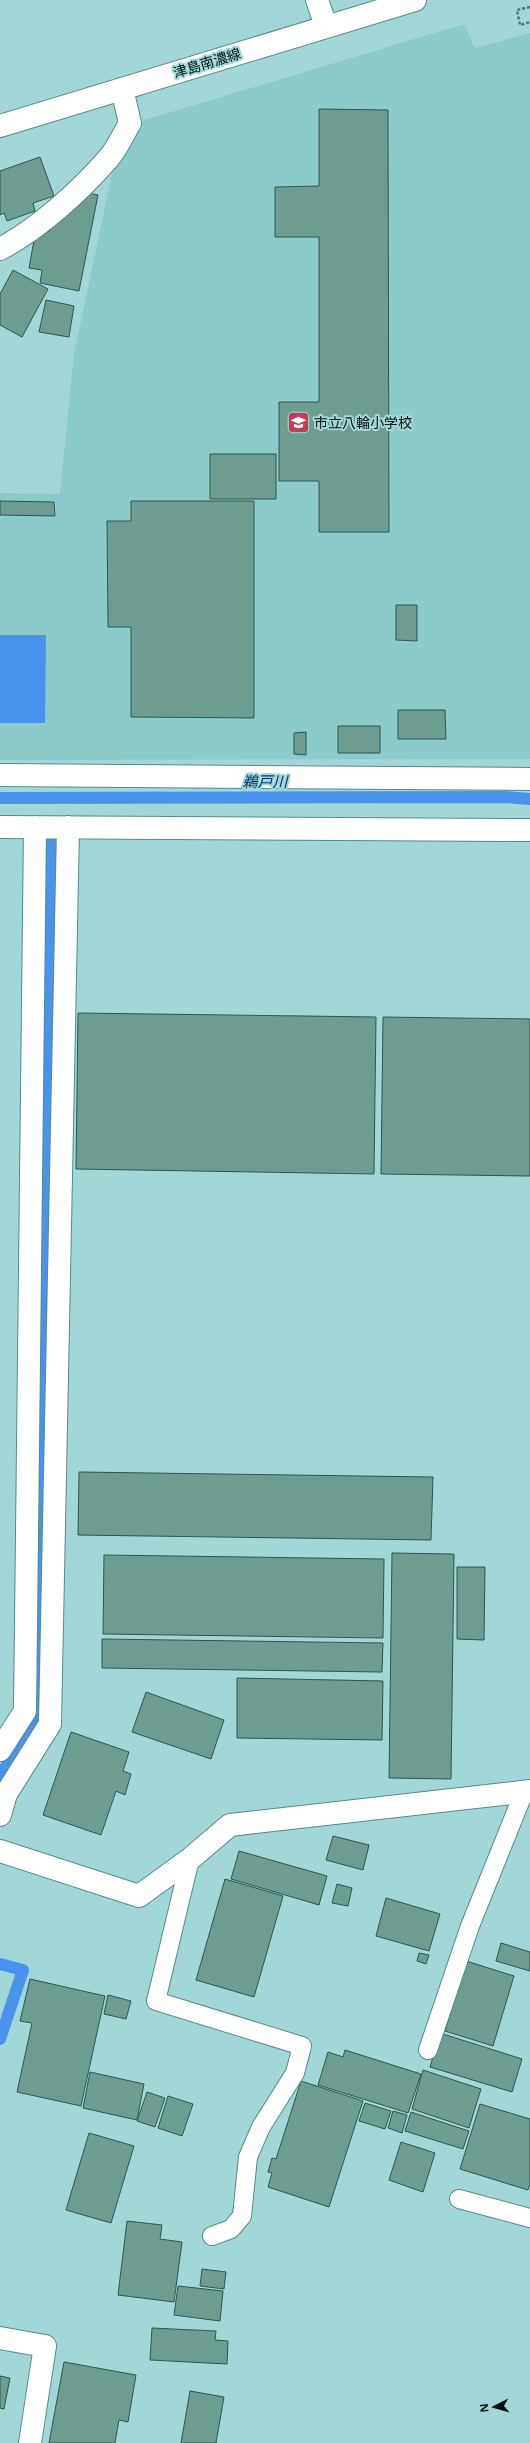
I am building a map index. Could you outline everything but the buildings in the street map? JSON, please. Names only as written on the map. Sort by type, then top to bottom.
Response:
[{"type":"street","points":[[317,0],[326,26]]},
{"type":"street","name":"津島南濃線","points":[[0,126],[415,0]]},
{"type":"street","points":[[0,250],[63,203],[109,158],[130,123],[122,89]]},
{"type":"street","points":[[0,775],[530,779]]},
{"type":"street","points":[[0,827],[530,830]]},
{"type":"street","points":[[0,1750],[25,1711],[35,827]]},
{"type":"street","points":[[0,1815],[6,1794],[50,1724],[68,827]]},
{"type":"street","points":[[0,1851],[139,1896],[190,1859],[230,1825],[527,1791]]},
{"type":"street","points":[[0,2338],[45,2346],[30,2443]]},
{"type":"lane","points":[[428,2050],[470,1926],[527,1791]]},
{"type":"lane","points":[[190,1859],[156,2001],[302,2046],[295,2073],[261,2127],[248,2157],[242,2216],[231,2229],[212,2236]]},
{"type":"lane","points":[[459,2199],[530,2218]]},
{"type":"path","points":[[530,7],[517,10],[520,25],[530,22]]},
{"type":"shaded area","name":"市立八輪小学校","points":[[464,24],[475,48],[530,33],[530,759],[0,760],[0,493],[60,494],[74,354],[114,164],[138,122]]},
{"type":"water","points":[[0,635],[46,635],[45,723],[0,723]]},
{"type":"waterway","name":"鵜戸川","points":[[0,798],[505,797],[530,799]]},
{"type":"waterway","points":[[0,1776],[39,1714],[51,841]]},
{"type":"waterway","points":[[0,1964],[23,1970],[0,2039]]},
{"type":"place","name":"市立八輪小学校","points":[[298,423]]}]
